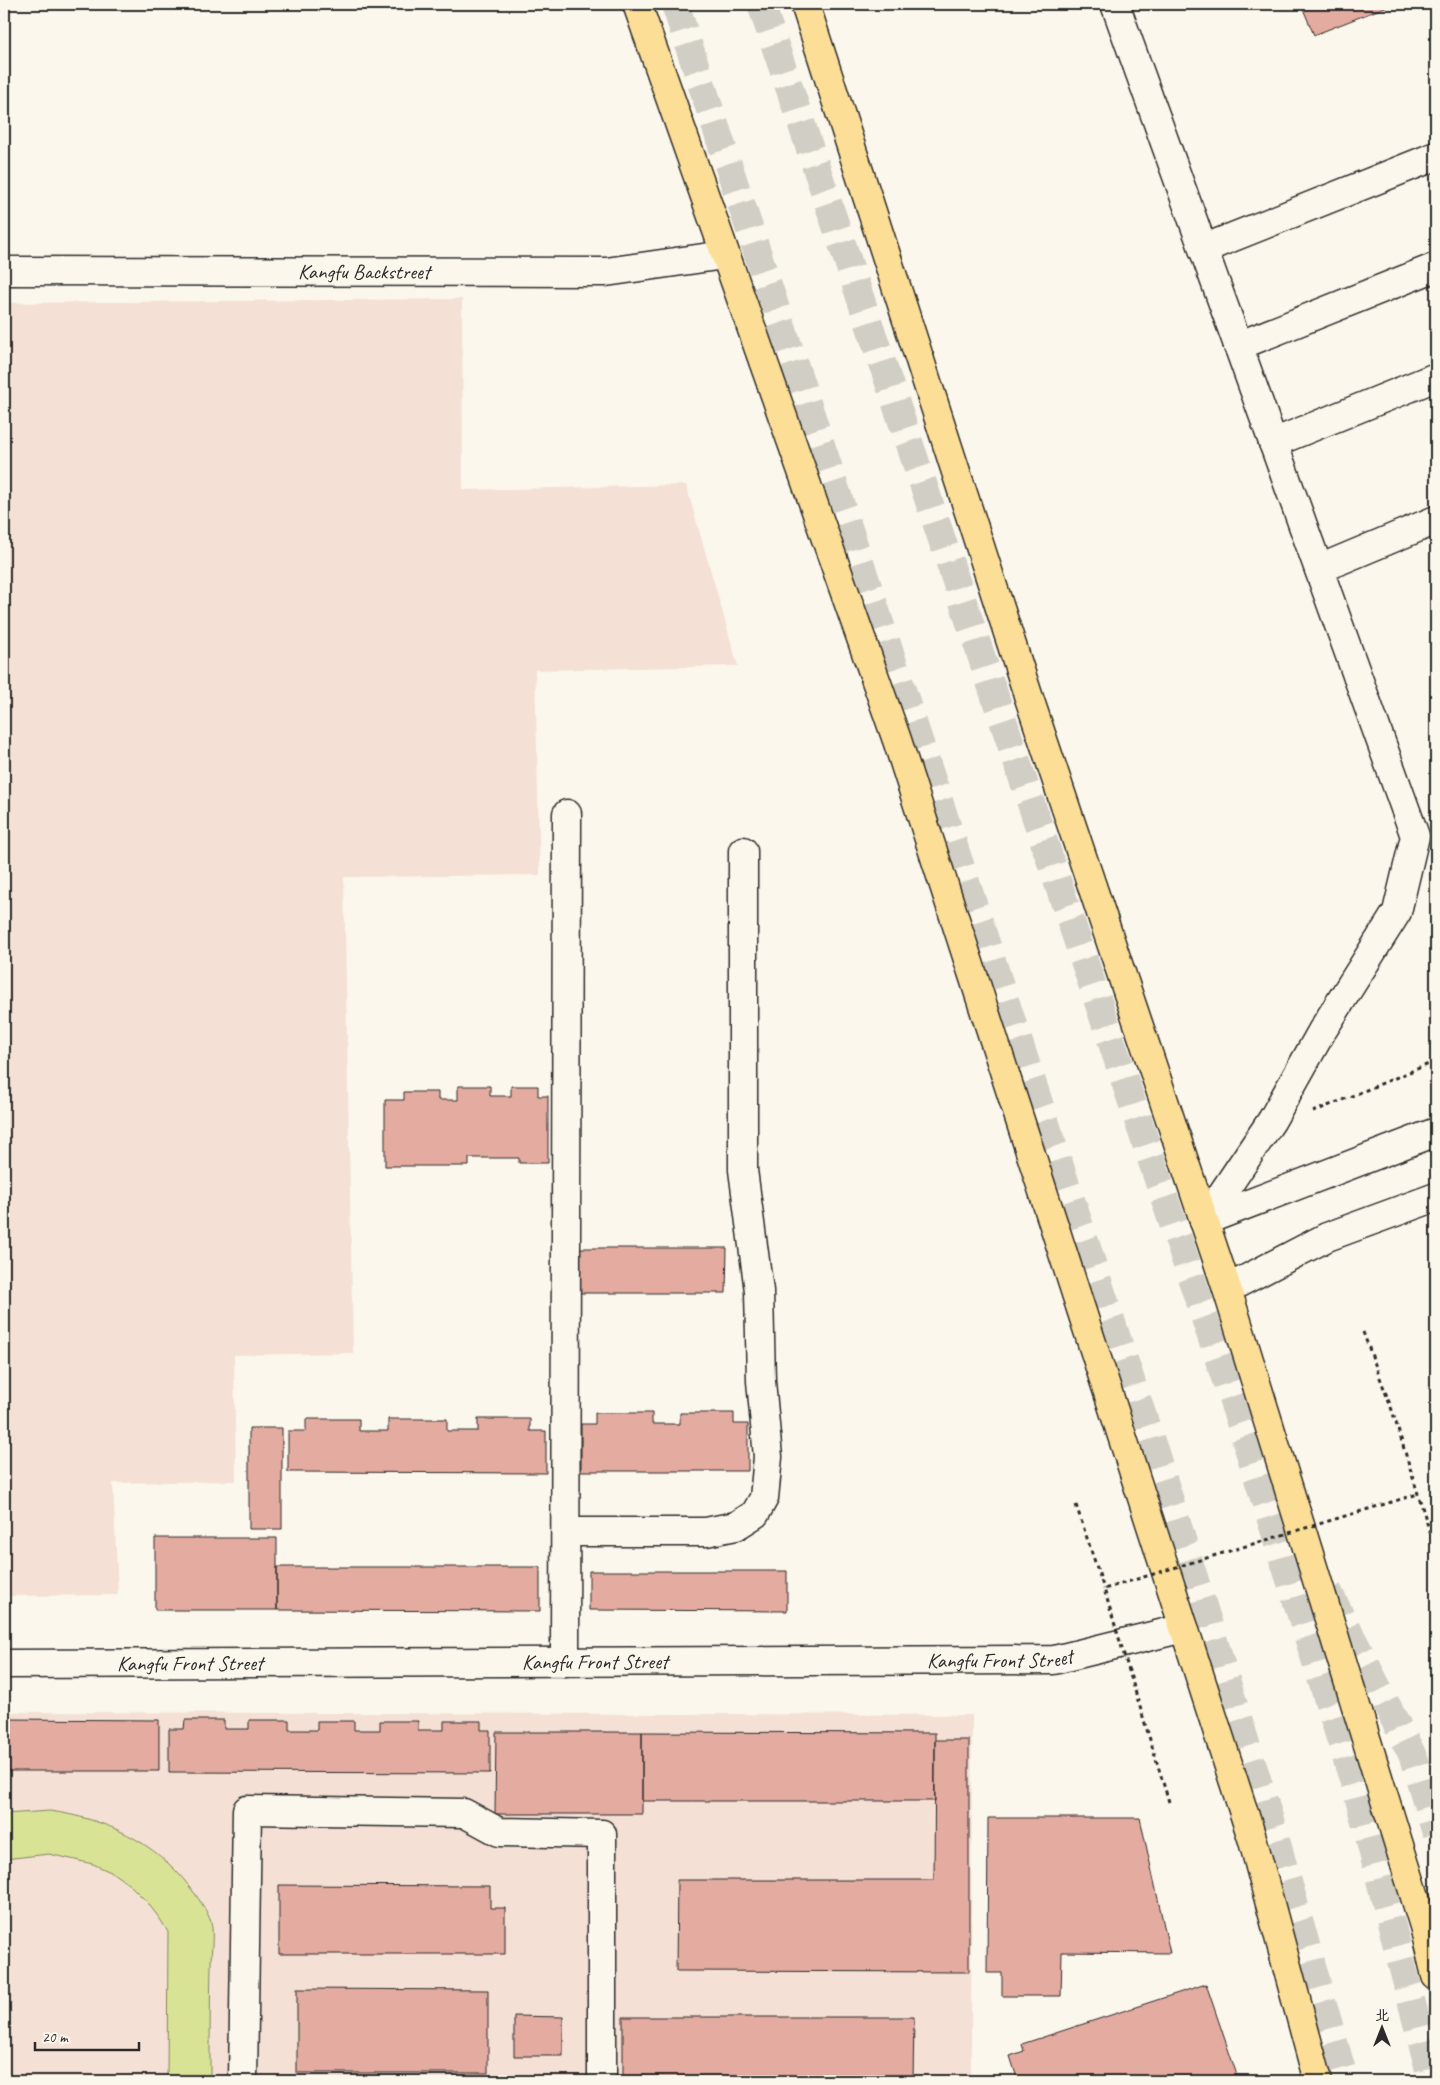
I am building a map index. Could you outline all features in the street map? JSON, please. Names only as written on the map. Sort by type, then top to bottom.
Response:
[{"type":"main road","points":[[637,4],[897,740],[1253,1841],[1318,2081]]},
{"type":"main road","points":[[805,4],[824,56],[1028,694],[1227,1290],[1430,1924],[1436,1976]]},
{"type":"street","points":[[633,4],[649,40]]},
{"type":"street","points":[[814,4],[824,56]]},
{"type":"street","points":[[1115,4],[1415,836],[1397,912],[1322,1031],[1272,1120],[1204,1221]]},
{"type":"street","points":[[1203,249],[1436,156]]},
{"type":"street","name":"Kangfu Backstreet","points":[[4,271],[606,272],[724,254]]},
{"type":"street","points":[[1238,346],[1436,268]]},
{"type":"street","points":[[1273,443],[1436,377]]},
{"type":"street","points":[[1318,569],[1436,520]]},
{"type":"street","points":[[565,1662],[566,814]]},
{"type":"street","points":[[566,1532],[706,1532],[736,1526],[755,1514],[764,1498],[768,1457],[761,1381],[759,1291],[743,1170],[743,851]]},
{"type":"street","points":[[1204,1221],[1436,1132]]},
{"type":"street","points":[[1227,1290],[1327,1237],[1436,1197]]},
{"type":"street","name":"Kangfu Front Street","points":[[4,1664],[1054,1660],[1184,1628]]},
{"type":"street","points":[[243,2081],[247,1810],[464,1813],[499,1832],[602,1834],[602,2081]]},
{"type":"path","points":[[1312,1113],[1436,1061]]},
{"type":"path","points":[[1363,1332],[1392,1410],[1436,1552]]},
{"type":"path","points":[[1104,1590],[1418,1494]]},
{"type":"path","points":[[1076,1505],[1169,1802]]},
{"type":"shaded area","points":[[462,299],[463,490],[686,485],[738,666],[535,670],[540,875],[344,877],[353,1353],[234,1355],[236,1481],[113,1483],[118,1595],[4,1596],[4,303]]},
{"type":"shaded area","points":[[4,1712],[972,1715],[971,2081],[4,2081]]},
{"type":"green space","points":[[50,1811],[109,1826],[144,1845],[175,1870],[204,1908],[211,1922],[212,1932],[210,2081],[167,2081],[168,1932],[147,1902],[131,1886],[113,1873],[93,1864],[49,1854],[4,1859],[4,1814]]},
{"type":"building","points":[[1301,4],[1393,4],[1314,35]]},
{"type":"building","points":[[458,1086],[490,1086],[490,1096],[511,1096],[511,1086],[538,1086],[538,1096],[548,1096],[548,1163],[519,1163],[519,1158],[469,1158],[469,1166],[385,1166],[385,1100],[404,1100],[404,1092],[438,1092],[438,1100],[458,1100]]},
{"type":"building","points":[[578,1248],[727,1248],[726,1293],[578,1293]]},
{"type":"building","points":[[595,1413],[652,1413],[652,1424],[680,1424],[680,1413],[734,1413],[734,1424],[748,1424],[748,1471],[581,1471],[581,1424],[595,1424]]},
{"type":"building","points":[[306,1419],[359,1419],[359,1431],[388,1431],[388,1419],[447,1419],[447,1431],[478,1431],[478,1419],[530,1419],[530,1431],[546,1431],[546,1473],[288,1472],[288,1431],[306,1431]]},
{"type":"building","points":[[249,1428],[282,1428],[282,1529],[249,1529]]},
{"type":"building","points":[[155,1538],[277,1538],[277,1610],[155,1610]]},
{"type":"building","points":[[277,1567],[540,1567],[540,1611],[277,1610]]},
{"type":"building","points":[[589,1571],[787,1571],[787,1611],[589,1610]]},
{"type":"building","points":[[4,1719],[159,1720],[159,1771],[4,1771]]},
{"type":"building","points":[[185,1720],[224,1720],[224,1729],[249,1729],[249,1720],[289,1720],[289,1730],[317,1730],[317,1721],[354,1721],[354,1730],[380,1730],[380,1721],[418,1721],[418,1730],[444,1730],[444,1721],[481,1721],[481,1730],[490,1730],[490,1773],[169,1772],[169,1729],[184,1729]]},
{"type":"building","points":[[496,1732],[642,1732],[642,1814],[495,1814]]},
{"type":"building","points":[[642,1732],[935,1733],[935,1801],[642,1801]]},
{"type":"building","points":[[935,1740],[969,1740],[969,1972],[676,1971],[677,1880],[934,1880]]},
{"type":"building","points":[[988,1818],[1140,1818],[1170,1953],[1062,1952],[1061,1996],[1002,1996],[1002,1973],[987,1973]]},
{"type":"building","points":[[279,1885],[490,1886],[490,1908],[505,1908],[505,1954],[279,1954]]},
{"type":"building","points":[[1206,1984],[1239,2081],[1018,2081],[1010,2056],[1024,2051],[1022,2044]]},
{"type":"building","points":[[297,1989],[488,1990],[488,2073],[297,2073]]},
{"type":"building","points":[[514,2016],[563,2017],[563,2056],[514,2056]]},
{"type":"building","points":[[623,2017],[914,2017],[913,2081],[623,2081]]},
{"type":"tunnel","points":[[675,4],[1156,1456],[1274,1833],[1345,2081]]},
{"type":"tunnel","points":[[761,4],[1241,1425],[1358,1795],[1432,2081]]},
{"type":"tunnel","points":[[1328,1591],[1412,1754],[1436,1833]]}]
